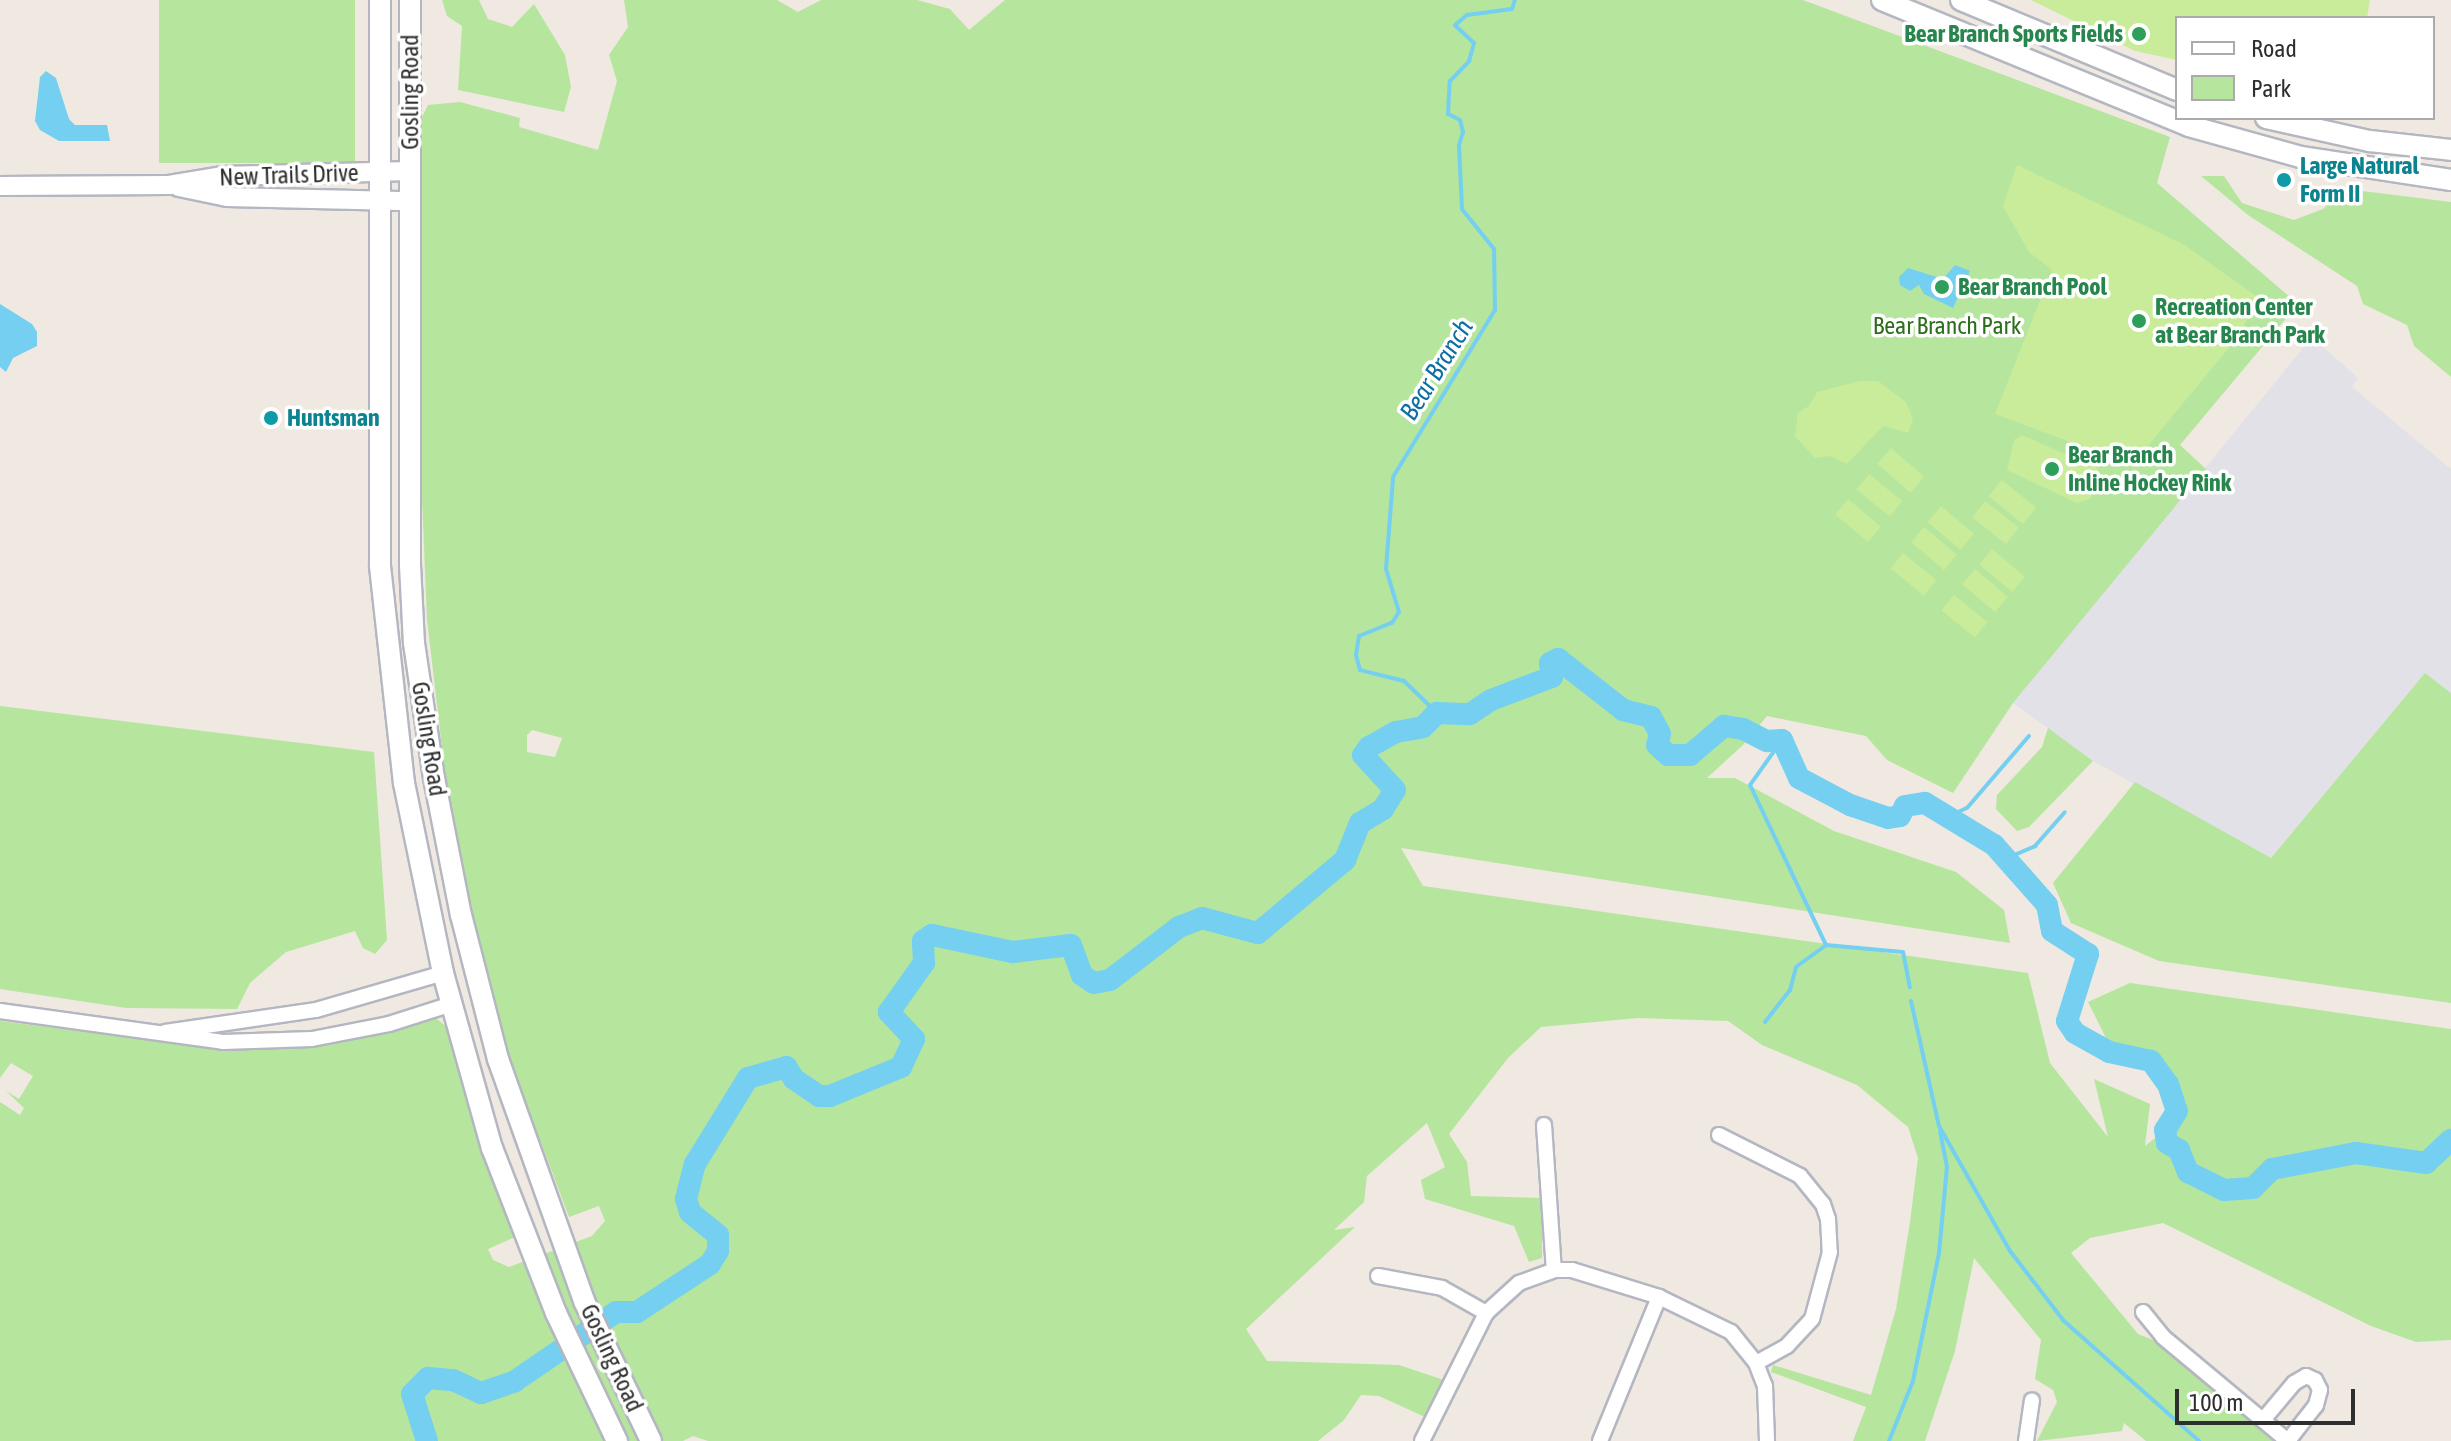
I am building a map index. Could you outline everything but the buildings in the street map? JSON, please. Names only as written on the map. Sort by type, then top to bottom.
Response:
[{"type":"main road","name":"Gosling Road","points":[[380,0],[378,377],[385,635],[404,783],[443,973],[492,1148],[524,1235],[617,1441]]},
{"type":"main road","name":"Gosling Road","points":[[410,0],[414,643],[434,778],[479,994],[554,1223],[595,1326],[651,1441]]},
{"type":"main road","points":[[1882,0],[2175,120]]},
{"type":"main road","points":[[1961,0],[2175,89]]},
{"type":"main road","points":[[2176,120],[2203,131],[2353,168],[2451,180]]},
{"type":"main road","points":[[2275,120],[2370,141],[2451,150]]},
{"type":"street","name":"New Trails Drive","points":[[0,186],[169,185],[223,176],[410,171]]},
{"type":"street","name":"New Trails Drive","points":[[169,185],[227,197],[410,201]]},
{"type":"street","points":[[165,1032],[316,1010],[443,973]]},
{"type":"street","points":[[0,1011],[223,1042],[312,1039],[389,1024],[452,1004]]},
{"type":"street","points":[[1544,1125],[1554,1270]]},
{"type":"street","points":[[1719,1135],[1800,1176],[1823,1204],[1828,1219],[1830,1252],[1812,1319],[1787,1346],[1756,1363]]},
{"type":"street","points":[[1422,1441],[1486,1313],[1519,1283],[1554,1270],[1589,1274],[1659,1297],[1716,1321],[1756,1363],[1769,1407],[1767,1441]]},
{"type":"street","points":[[1378,1276],[1442,1288],[1486,1313]]},
{"type":"street","points":[[1600,1441],[1659,1297]]},
{"type":"street","points":[[2143,1312],[2163,1337],[2288,1441],[2316,1405],[2320,1390],[2315,1380],[2306,1376],[2294,1383],[2263,1420]]},
{"type":"street","points":[[2026,1441],[2032,1400]]},
{"type":"shaded area","points":[[2312,337],[2358,378],[2352,387],[2451,469],[2451,693],[2425,673],[2270,859],[2093,761],[2013,703]]},
{"type":"green space","points":[[159,0],[355,0],[355,163],[159,163]]},
{"type":"green space","points":[[442,0],[479,0],[488,19],[512,27],[534,4],[565,55],[571,87],[564,112],[458,90],[462,26],[447,16]]},
{"type":"green space","name":"Bear Branch Park","points":[[624,0],[777,0],[798,12],[821,0],[917,0],[950,9],[969,30],[1005,0],[1803,0],[2170,137],[2157,183],[2298,304],[2180,445],[2206,469],[2013,703],[1953,793],[1887,760],[1866,736],[1767,716],[1758,727],[1753,725],[1744,744],[1707,778],[1735,778],[1834,831],[1956,872],[2004,910],[2010,943],[1401,848],[1423,886],[2028,973],[2050,1063],[2108,1137],[2094,1079],[2150,1104],[2145,1146],[2186,1114],[2167,1072],[2109,1044],[2088,1002],[2130,983],[2451,1029],[2451,1340],[2416,1342],[2371,1326],[2163,1223],[2090,1238],[2071,1253],[2138,1334],[2158,1342],[2273,1441],[2146,1441],[2124,1423],[2122,1431],[2037,1441],[2057,1402],[2053,1390],[2035,1379],[2041,1340],[1974,1258],[1955,1351],[1925,1441],[1853,1441],[1866,1407],[1771,1372],[1773,1365],[1871,1395],[1896,1309],[1910,1222],[1918,1158],[1908,1127],[1857,1085],[1762,1045],[1728,1021],[1638,1018],[1541,1027],[1508,1058],[1449,1134],[1467,1162],[1471,1196],[1542,1198],[1542,1258],[1529,1262],[1514,1226],[1425,1199],[1421,1180],[1445,1167],[1427,1123],[1367,1176],[1364,1202],[1334,1230],[1355,1227],[1246,1329],[1267,1361],[1399,1365],[1444,1380],[1425,1417],[1379,1396],[1361,1395],[1344,1420],[1318,1441],[708,1441],[693,1436],[683,1441],[0,1441],[0,1102],[20,1115],[24,1108],[6,1091],[19,1099],[33,1076],[11,1063],[0,1078],[0,1021],[202,1046],[255,1048],[436,1018],[452,1032],[468,1107],[515,1237],[488,1249],[493,1260],[509,1267],[592,1236],[605,1221],[599,1206],[569,1217],[541,1142],[535,1143],[490,993],[447,791],[427,619],[421,474],[422,117],[428,105],[460,102],[520,118],[519,127],[598,150],[617,81],[609,55],[628,27]],"holes":[[[532,730],[562,738],[555,757],[527,752],[527,735]]]},
{"type":"green space","name":"Bear Branch Sports Fields","points":[[2031,0],[2370,0],[2367,16],[2175,16],[2175,60],[2135,51]]},
{"type":"green space","name":"Recreation Center at Bear Branch Park","points":[[2017,165],[2183,244],[2260,299],[2232,344],[2132,465],[1995,414],[2052,270],[2029,252],[2003,206]]},
{"type":"green space","points":[[2201,176],[2224,176],[2242,203],[2294,220],[2323,209],[2346,189],[2451,202],[2451,377],[2414,346],[2407,325],[2363,304],[2357,286],[2248,215]]},
{"type":"green space","points":[[1860,381],[1878,381],[1906,402],[1913,419],[1908,433],[1883,426],[1847,464],[1830,456],[1815,458],[1795,436],[1798,413],[1809,406],[1817,392]]},
{"type":"green space","name":"Bear Branch Inline Hockey Rink","points":[[2022,435],[2097,468],[2100,477],[2090,499],[2077,503],[2007,470],[2014,440]]},
{"type":"green space","points":[[1891,448],[1924,477],[1910,493],[1877,464]]},
{"type":"green space","points":[[1869,474],[1902,501],[1890,517],[1856,490]]},
{"type":"green space","points":[[2002,480],[2036,508],[2023,524],[1989,496]]},
{"type":"green space","points":[[1848,499],[1881,527],[1868,542],[1835,514]]},
{"type":"green space","points":[[1985,501],[2019,527],[2006,544],[1972,518]]},
{"type":"green space","points":[[1941,506],[1974,534],[1960,550],[1928,522]]},
{"type":"green space","points":[[1924,527],[1957,555],[1944,570],[1911,542]]},
{"type":"green space","points":[[1992,549],[2025,577],[2012,592],[1979,564]]},
{"type":"green space","points":[[1903,553],[1936,580],[1924,596],[1890,569]]},
{"type":"green space","points":[[1975,569],[2008,597],[1995,612],[1962,584]]},
{"type":"green space","points":[[1954,595],[1987,622],[1975,638],[1941,611]]},
{"type":"green space","points":[[2425,673],[2451,693],[2451,1003],[2159,961],[2071,923],[2053,883],[2135,782],[2271,858]]},
{"type":"green space","points":[[0,706],[374,752],[387,940],[375,954],[363,948],[355,931],[286,952],[250,983],[237,1009],[126,1008],[0,989]]},
{"type":"green space","points":[[2048,728],[2093,761],[2029,827],[2017,831],[1996,809],[1997,795],[2042,747]]},
{"type":"water","points":[[46,71],[56,78],[69,119],[75,125],[107,125],[110,141],[59,141],[40,130],[35,121],[40,77]]},
{"type":"water","name":"Bear Branch Pool","points":[[1955,265],[1970,271],[1953,308],[1924,294],[1919,285],[1910,291],[1900,285],[1899,277],[1908,268],[1943,279]]},
{"type":"water","points":[[0,304],[32,324],[37,332],[37,346],[13,358],[6,372],[0,367]]},
{"type":"waterway","name":"Bear Branch","points":[[1437,713],[1404,681],[1360,670],[1356,655],[1359,636],[1392,623],[1399,612],[1386,569],[1393,477],[1495,310],[1494,249],[1462,209],[1459,145],[1463,132],[1460,120],[1448,114],[1450,81],[1469,61],[1474,43],[1455,25],[1467,15],[1512,9],[1515,0]]},
{"type":"waterway","points":[[427,1441],[412,1394],[428,1378],[453,1380],[481,1393],[515,1381],[616,1312],[637,1312],[710,1264],[718,1251],[718,1235],[690,1212],[686,1199],[695,1164],[748,1078],[786,1067],[794,1079],[819,1096],[830,1096],[901,1067],[914,1039],[889,1012],[924,963],[923,941],[932,935],[1013,952],[1071,945],[1082,975],[1094,983],[1110,980],[1179,927],[1202,918],[1258,933],[1345,860],[1360,823],[1383,809],[1395,790],[1363,755],[1369,747],[1396,732],[1423,727],[1437,713],[1470,714],[1491,700],[1552,677],[1550,663],[1558,659],[1623,710],[1651,717],[1660,734],[1657,745],[1668,755],[1690,755],[1724,726],[1743,729],[1767,741],[1782,740],[1799,778],[1850,805],[1888,818],[1900,816],[1905,806],[1925,803],[1994,845],[2047,905],[2052,931],[2088,954],[2067,1021],[2075,1033],[2109,1052],[2151,1061],[2168,1084],[2177,1111],[2165,1130],[2167,1143],[2179,1150],[2188,1172],[2224,1190],[2253,1188],[2272,1169],[2356,1153],[2426,1163],[2451,1140]]},
{"type":"waterway","points":[[1944,819],[1967,808],[2029,736]]},
{"type":"waterway","points":[[1782,740],[1750,785],[1826,945],[1903,952],[1910,987]]},
{"type":"waterway","points":[[2005,859],[2035,846],[2065,812]]},
{"type":"waterway","points":[[1765,1022],[1790,990],[1796,967],[1826,945]]},
{"type":"waterway","points":[[1911,1001],[1939,1126],[2010,1251],[2064,1321],[2199,1441]]},
{"type":"waterway","points":[[1889,1441],[1913,1381],[1939,1253],[1947,1167],[1940,1132]]},
{"type":"place","name":"Bear Branch Sports Fields","points":[[2139,34]]},
{"type":"place","name":"Large Natural Form II","points":[[2284,180]]},
{"type":"place","name":"Bear Branch Pool","points":[[1942,287]]},
{"type":"place","name":"Recreation Center at Bear Branch Park","points":[[2139,321]]},
{"type":"place","name":"Huntsman","points":[[271,418]]},
{"type":"place","name":"Bear Branch Inline Hockey Rink","points":[[2052,469]]}]
